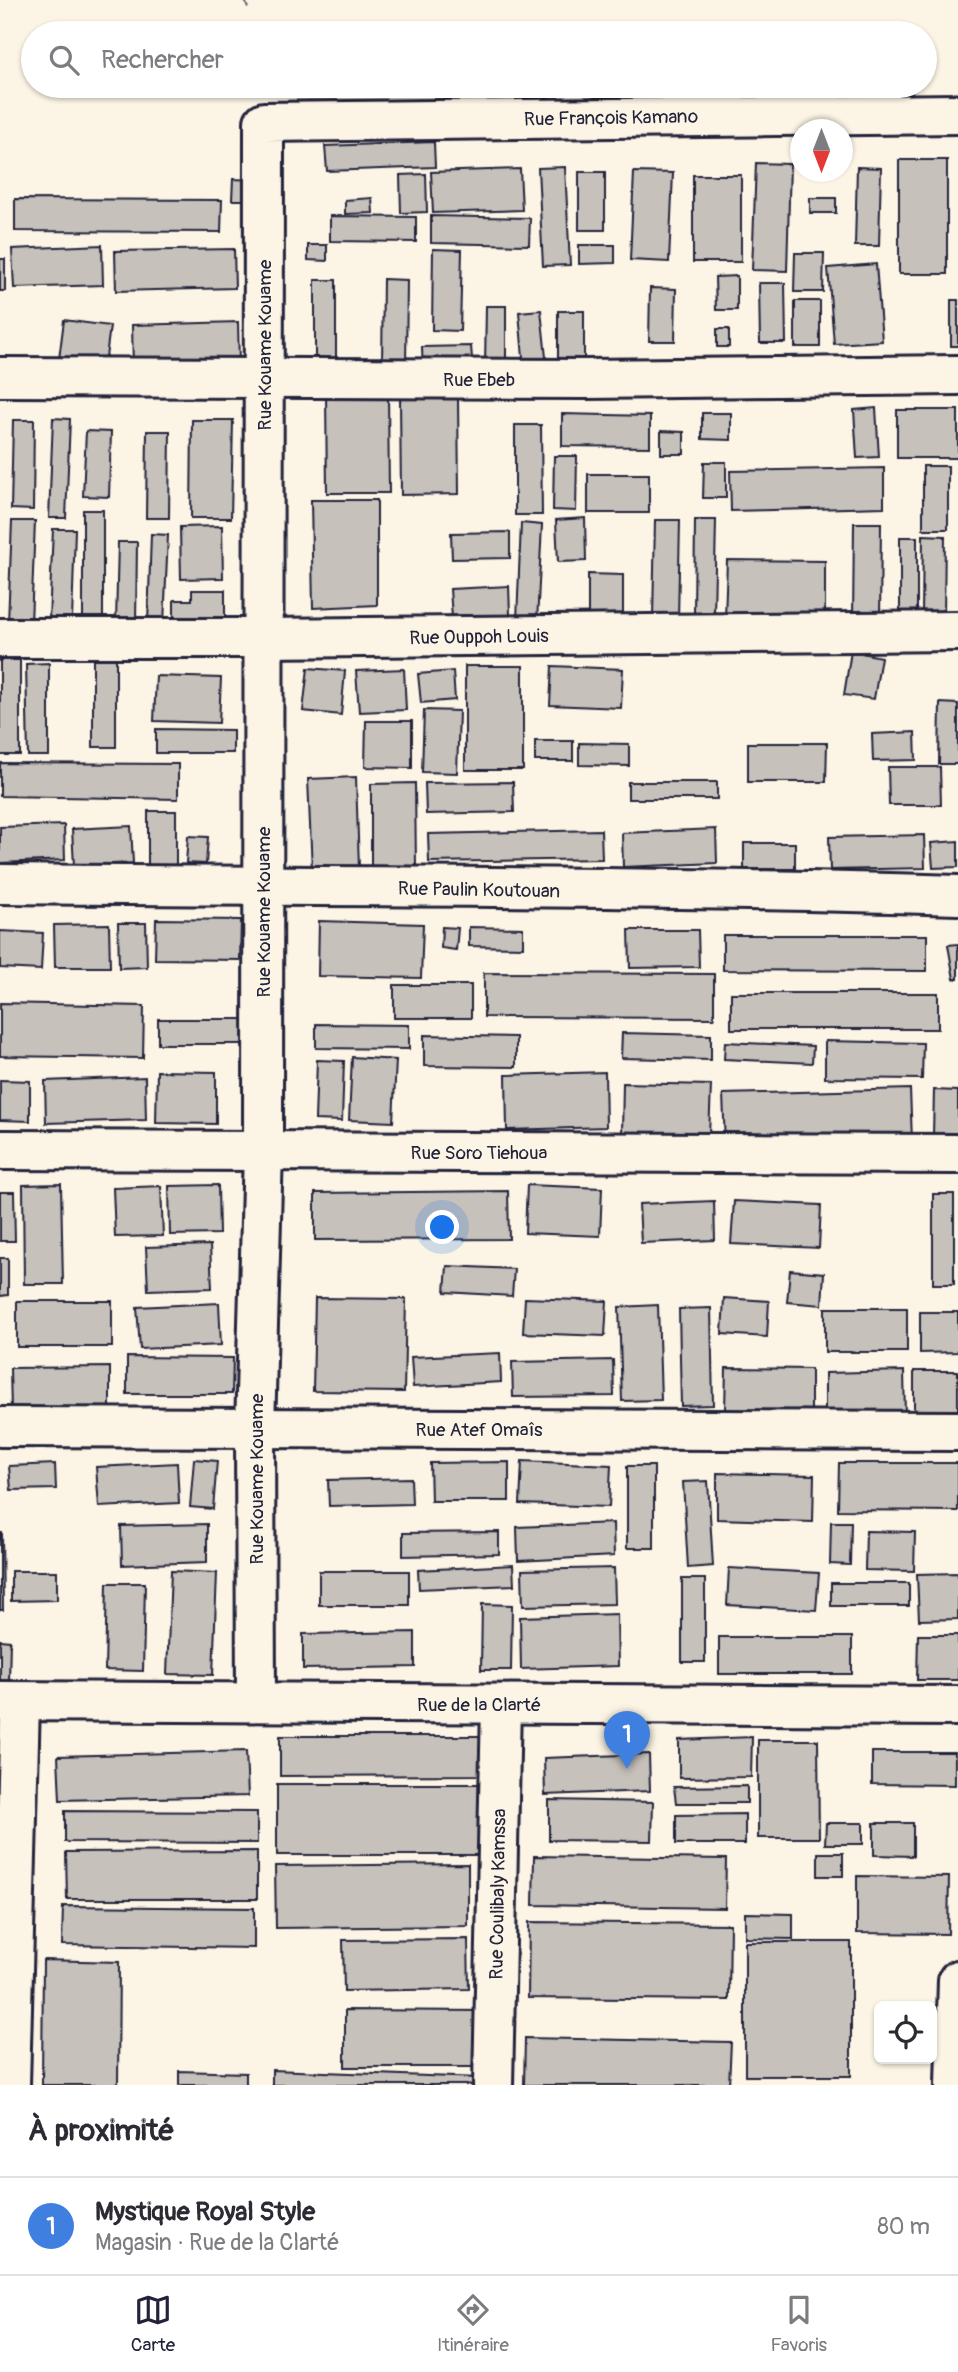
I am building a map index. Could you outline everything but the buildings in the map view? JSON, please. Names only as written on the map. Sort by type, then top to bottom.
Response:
[{"type":"street","name":"Rue François Kamano","points":[[264,122],[958,114]]},
{"type":"street","name":"Rue Kouame Kouame","points":[[256,1702],[255,1428],[262,1151],[264,122]]},
{"type":"street","name":"Rue Ebeb","points":[[0,377],[586,379],[958,375]]},
{"type":"street","name":"Rue Ouppoh Louis","points":[[0,638],[958,631]]},
{"type":"street","name":"Rue Paulin Koutouan","points":[[0,884],[747,889],[958,895]]},
{"type":"street","name":"Rue Soro Tiehoua","points":[[0,1150],[958,1154]]},
{"type":"street","name":"Rue Atef Omaîs","points":[[0,1427],[958,1431]]},
{"type":"street","name":"Rue de la Clarté","points":[[10,1701],[958,1706]]},
{"type":"street","points":[[10,1701],[10,2085]]},
{"type":"street","name":"Rue Coulibaly Kamssa","points":[[493,2085],[501,1704]]},
{"type":"street","points":[[955,2085],[958,1980]]},
{"type":"ferry route","points":[[245,0],[248,9]]},
{"type":"place","name":"Mystique Royal Style","points":[[627,1769]]}]
